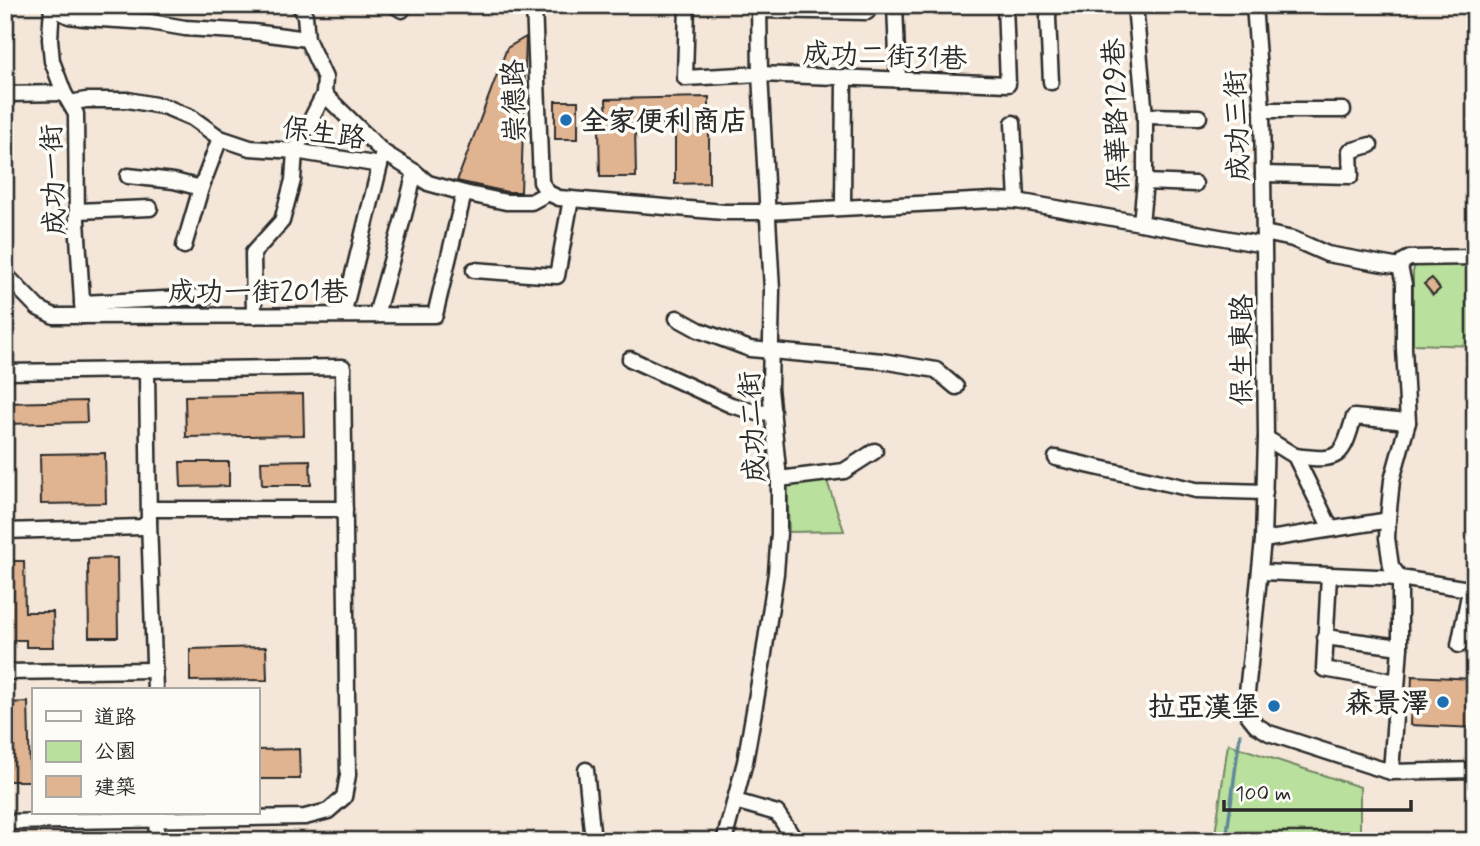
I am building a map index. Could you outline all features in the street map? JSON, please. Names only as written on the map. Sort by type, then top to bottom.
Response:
[{"type":"street","points":[[254,316],[253,253],[282,221],[293,180],[295,151],[324,94],[325,78],[307,39],[305,15],[299,5]]},
{"type":"street","name":"崇德路","points":[[534,5],[541,182],[548,193]]},
{"type":"street","name":"成功二街31巷","points":[[687,5],[685,78],[760,74],[1008,84],[1005,5]]},
{"type":"street","points":[[895,5],[898,80]]},
{"type":"street","points":[[1049,5],[1051,82]]},
{"type":"street","name":"保華路129巷","points":[[1135,5],[1145,117],[1145,182],[1141,222]]},
{"type":"street","name":"成功三街","points":[[1254,5],[1262,110],[1264,239]]},
{"type":"street","points":[[52,7],[69,16],[84,19],[150,22],[185,28],[253,32],[307,39]]},
{"type":"street","name":"成功一街","points":[[52,7],[52,61],[76,114],[82,309]]},
{"type":"street","points":[[760,8],[867,12]]},
{"type":"street","name":"成功二街","points":[[724,841],[746,762],[776,573],[779,533],[779,479],[770,388],[772,290],[760,74],[760,8]]},
{"type":"street","points":[[843,207],[844,77]]},
{"type":"street","name":"保生路","points":[[5,94],[128,100],[166,107],[192,118],[220,138],[250,148],[382,159],[415,172],[428,183],[506,202],[531,202],[548,193],[559,198],[724,212],[767,212]]},
{"type":"street","points":[[324,94],[382,159],[343,315]]},
{"type":"street","points":[[1262,110],[1343,110]]},
{"type":"street","points":[[1145,117],[1199,117]]},
{"type":"street","points":[[1013,124],[1017,201]]},
{"type":"street","points":[[184,246],[201,188],[220,138]]},
{"type":"street","points":[[1263,174],[1351,176],[1350,150],[1370,145]]},
{"type":"street","points":[[376,315],[415,172]]},
{"type":"street","points":[[128,176],[174,181],[201,188]]},
{"type":"street","points":[[1145,182],[1195,184]]},
{"type":"street","name":"成功一街201巷","points":[[82,309],[254,316],[435,315],[464,193]]},
{"type":"street","points":[[474,270],[557,276],[571,199]]},
{"type":"street","points":[[767,212],[1017,201],[1264,239],[1293,239],[1326,254],[1400,267]]},
{"type":"street","points":[[77,211],[150,208]]},
{"type":"street","name":"保生東路","points":[[1264,239],[1265,492],[1261,572],[1246,702],[1248,715],[1256,725],[1269,733],[1391,772],[1475,769]]},
{"type":"street","points":[[1400,267],[1410,258],[1475,257]]},
{"type":"street","points":[[1391,772],[1401,648],[1400,578],[1391,566],[1387,538],[1392,480],[1409,422],[1404,348],[1404,284],[1400,267]]},
{"type":"street","points":[[5,274],[38,308],[54,316],[82,309],[205,297]]},
{"type":"street","points":[[677,318],[699,330],[750,349],[882,361],[936,370],[956,387]]},
{"type":"street","points":[[630,359],[731,405],[758,413],[773,412]]},
{"type":"street","points":[[5,372],[343,367],[348,775],[344,797],[328,811],[305,817],[156,816],[5,822]]},
{"type":"street","points":[[147,371],[155,688]]},
{"type":"street","points":[[1266,438],[1295,456],[1333,457],[1342,452],[1354,417],[1409,422]]},
{"type":"street","points":[[779,479],[844,471],[875,451]]},
{"type":"street","points":[[1295,456],[1331,529]]},
{"type":"street","points":[[1056,458],[1196,490],[1265,492]]},
{"type":"street","points":[[149,515],[345,509]]},
{"type":"street","points":[[5,531],[142,527],[149,515]]},
{"type":"street","points":[[1263,540],[1388,519]]},
{"type":"street","points":[[1261,572],[1400,578],[1472,590],[1459,645]]},
{"type":"street","points":[[1329,575],[1324,669],[1397,682]]},
{"type":"street","points":[[1325,637],[1401,648]]},
{"type":"street","points":[[5,672],[155,670]]},
{"type":"street","points":[[586,770],[593,841]]},
{"type":"street","points":[[735,801],[777,813],[793,841]]},
{"type":"street","points":[[156,816],[157,841]]},
{"type":"green space","points":[[1475,260],[1475,346],[1413,344],[1415,265],[1420,261]]},
{"type":"green space","points":[[826,478],[844,531],[789,532],[787,482]]},
{"type":"green space","points":[[1228,744],[1360,787],[1360,841],[1214,841]]},
{"type":"building","points":[[526,37],[521,192],[507,192],[457,181],[507,48]]},
{"type":"building","points":[[709,97],[709,183],[675,184],[675,124],[635,125],[636,177],[600,177],[599,130],[607,130],[606,99]]},
{"type":"building","name":"全家便利商店","points":[[555,101],[578,101],[578,139],[555,139]]},
{"type":"building","points":[[1432,278],[1440,289],[1433,295],[1424,284]]},
{"type":"building","points":[[303,394],[304,435],[186,437],[185,396]]},
{"type":"building","points":[[86,401],[87,422],[5,424],[5,403]]},
{"type":"building","points":[[105,453],[106,503],[41,504],[40,454]]},
{"type":"building","points":[[310,460],[311,485],[262,485],[261,461]]},
{"type":"building","points":[[180,462],[229,462],[229,486],[181,487]]},
{"type":"building","points":[[117,558],[118,637],[89,637],[88,559]]},
{"type":"building","points":[[5,561],[24,561],[25,612],[53,612],[54,647],[26,647],[26,640],[5,640]]},
{"type":"building","points":[[266,647],[267,680],[190,681],[190,649]]},
{"type":"building","name":"森景澤","points":[[1412,676],[1475,679],[1475,728],[1410,725]]},
{"type":"building","points":[[28,702],[30,781],[5,781],[5,703]]},
{"type":"building","points":[[299,749],[300,779],[259,779],[259,750]]},
{"type":"waterway","points":[[1226,841],[1240,734]]},
{"type":"place","name":"全家便利商店","points":[[566,120]]},
{"type":"place","name":"森景澤","points":[[1443,702]]},
{"type":"place","name":"拉亞漢堡","points":[[1274,706]]}]
